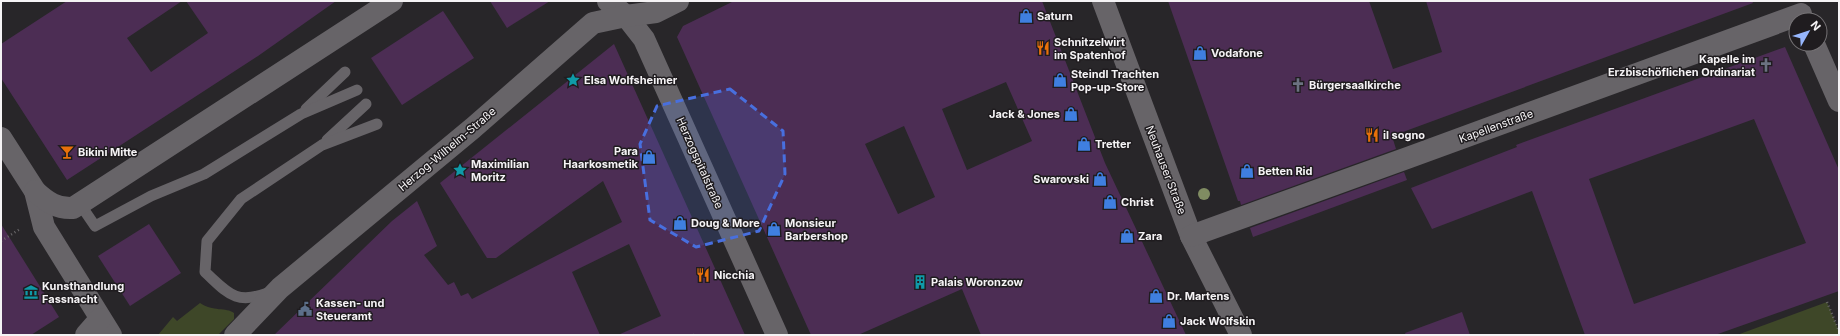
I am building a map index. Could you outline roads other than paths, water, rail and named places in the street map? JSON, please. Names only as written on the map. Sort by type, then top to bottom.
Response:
[{"type":"street","points":[[1,138],[35,191],[48,202],[61,208],[73,208],[392,1]]},
{"type":"street","name":"Herzogspitalstraße","points":[[608,1],[626,16],[644,39],[777,335]]},
{"type":"street","name":"Herzog-Wilhelm-Straße","points":[[235,335],[280,288],[473,128],[593,23],[626,16],[656,12],[678,1]]},
{"type":"street","name":"Neuhauser Straße","points":[[1103,1],[1191,236],[1241,335]]},
{"type":"street","name":"Kapellenstraße","points":[[1191,236],[1410,158],[1788,16]]},
{"type":"street","points":[[1818,52],[1839,101]]},
{"type":"street","points":[[35,191],[44,228],[106,327],[86,335]]},
{"type":"lane","points":[[301,114],[344,72]]},
{"type":"lane","points":[[80,204],[95,226],[151,196],[210,171],[301,114],[356,90]]},
{"type":"lane","points":[[280,288],[254,298],[230,295],[205,272],[206,241],[241,199],[322,145],[366,104]]},
{"type":"lane","points":[[322,145],[377,124]]},
{"type":"place","name":"Saturn","points":[[1026,16]]},
{"type":"place","name":"Schnitzelwirt im Spatenhof","points":[[1043,48]]},
{"type":"place","name":"Vodafone","points":[[1200,53]]},
{"type":"place","name":"Kapelle im Erzbischöflichen Ordinariat","points":[[1766,65]]},
{"type":"place","name":"Elsa Wolfsheimer","points":[[573,80]]},
{"type":"place","name":"Steindl Trachten Pop-up-Store","points":[[1060,80]]},
{"type":"place","name":"Bürgersaalkirche","points":[[1298,85]]},
{"type":"place","name":"Jack & Jones","points":[[1071,114]]},
{"type":"place","name":"il sogno","points":[[1372,135]]},
{"type":"place","name":"Tretter","points":[[1084,144]]},
{"type":"place","name":"Bikini Mitte","points":[[67,152]]},
{"type":"place","name":"Para Haarkosmetik","points":[[649,157]]},
{"type":"place","name":"Maximilian Moritz","points":[[460,170]]},
{"type":"place","name":"Betten Rid","points":[[1247,171]]},
{"type":"place","name":"Swarovski","points":[[1100,179]]},
{"type":"place","name":"Christ","points":[[1110,202]]},
{"type":"place","name":"Doug & More","points":[[680,223]]},
{"type":"place","name":"Monsieur Barbershop","points":[[774,229]]},
{"type":"place","name":"Zara","points":[[1127,236]]},
{"type":"place","name":"Nicchia","points":[[703,275]]},
{"type":"place","name":"Palais Woronzow","points":[[920,282]]},
{"type":"place","name":"Kunsthandlung Fassnacht","points":[[31,292]]},
{"type":"place","name":"Dr. Martens","points":[[1156,296]]},
{"type":"place","name":"Kassen- und Steueramt","points":[[305,309]]},
{"type":"place","name":"Jack Wolfskin","points":[[1169,321]]}]
